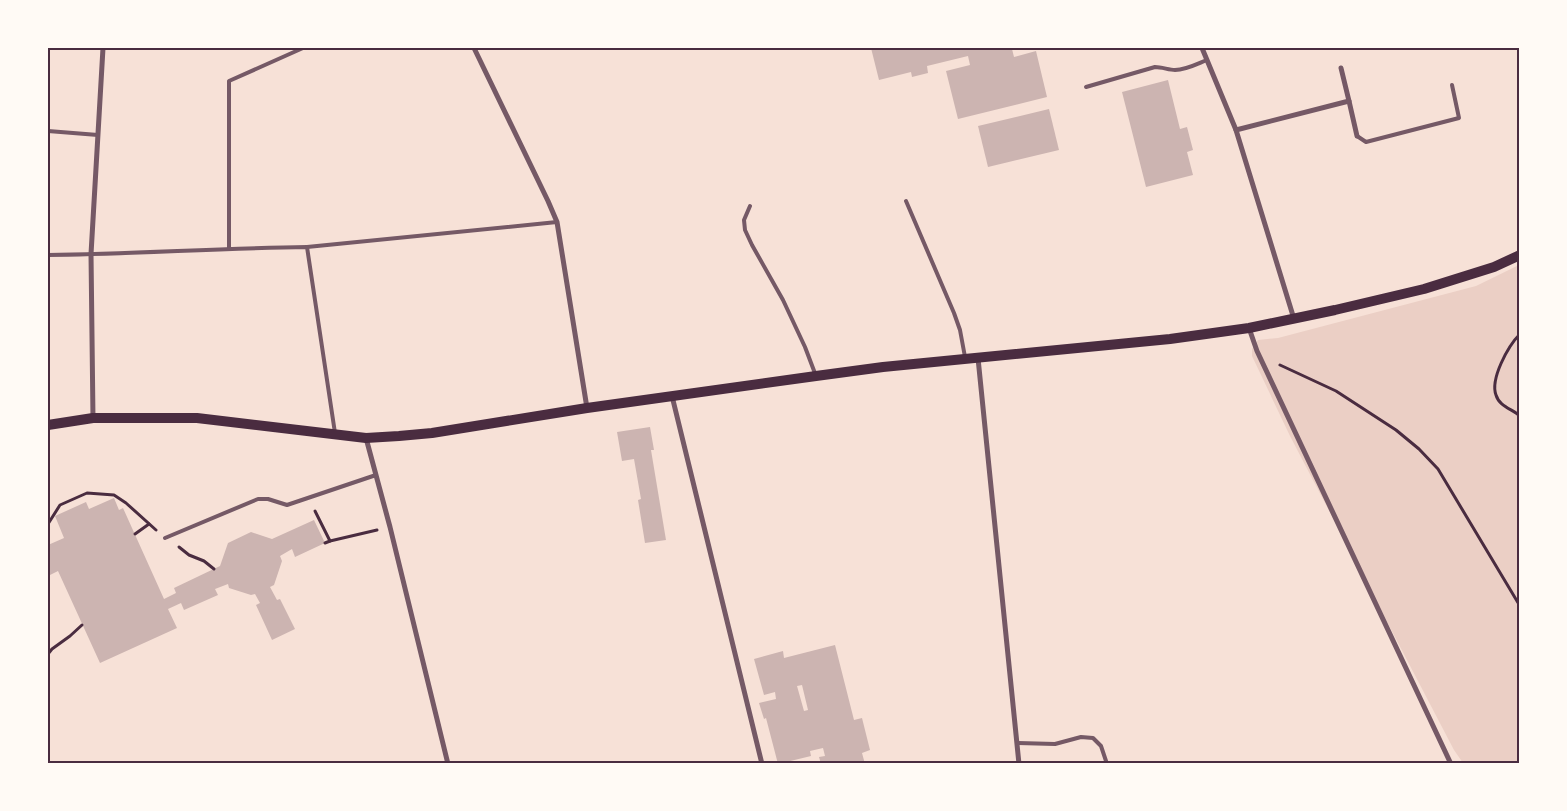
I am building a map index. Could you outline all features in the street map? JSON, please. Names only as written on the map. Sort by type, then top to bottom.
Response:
[{"type":"main road","points":[[48,425],[93,418],[197,418],[366,438],[432,433],[587,408],[816,376],[1170,339],[1249,328],[1294,320],[1450,281],[1494,267],[1520,255]]},
{"type":"street","points":[[93,418],[91,254],[102,48]]},
{"type":"street","points":[[474,48],[557,222],[587,408]]},
{"type":"street","points":[[1202,48],[1236,130],[1294,320]]},
{"type":"street","points":[[1341,68],[1357,136]]},
{"type":"street","points":[[1236,130],[1349,101]]},
{"type":"street","points":[[1249,328],[1257,351],[1451,764]]},
{"type":"street","points":[[978,358],[1019,764]]},
{"type":"street","points":[[672,396],[762,764]]},
{"type":"street","points":[[366,438],[390,527],[448,764]]},
{"type":"lane","points":[[229,248],[229,81],[303,48]]},
{"type":"lane","points":[[1086,87],[1155,67],[1164,67],[1174,71],[1207,60]]},
{"type":"lane","points":[[1357,136],[1366,142],[1459,118],[1452,86]]},
{"type":"lane","points":[[48,131],[98,135]]},
{"type":"lane","points":[[906,201],[954,313],[960,330],[965,359]]},
{"type":"lane","points":[[750,206],[744,220],[745,230],[783,300],[816,376]]},
{"type":"lane","points":[[48,255],[307,246],[557,222]]},
{"type":"lane","points":[[307,246],[335,435]]},
{"type":"lane","points":[[165,538],[258,499],[268,499],[287,505],[376,475]]},
{"type":"lane","points":[[1018,743],[1054,744],[1081,737],[1093,738],[1101,746],[1107,764]]},
{"type":"path","points":[[1520,334],[1503,358],[1494,385],[1496,396],[1502,404],[1520,416]]},
{"type":"path","points":[[1257,351],[1275,363],[1336,391],[1396,430],[1419,449],[1438,469],[1520,606]]},
{"type":"path","points":[[48,524],[60,504],[87,493],[114,495],[135,512]]},
{"type":"path","points":[[306,498],[330,541]]},
{"type":"path","points":[[135,534],[149,524]]},
{"type":"path","points":[[325,543],[390,527]]},
{"type":"path","points":[[48,654],[52,648],[70,636],[82,624]]},
{"type":"shaded area","points":[[1519,265],[1519,763],[1463,763],[1454,750],[1290,436],[1252,356],[1252,349],[1258,340],[1278,338],[1476,286]]},
{"type":"building","points":[[871,48],[1015,48],[1012,49],[1014,57],[1036,51],[1047,97],[958,119],[946,71],[970,65],[968,56],[927,66],[928,73],[912,77],[911,72],[879,80]]},
{"type":"building","points":[[1168,80],[1180,129],[1187,127],[1193,150],[1187,152],[1193,175],[1146,187],[1122,92]]},
{"type":"building","points":[[1049,109],[1059,150],[988,167],[978,126]]},
{"type":"building","points":[[650,427],[654,450],[651,450],[666,540],[645,543],[638,500],[641,499],[634,459],[622,461],[617,432]]},
{"type":"building","points":[[114,498],[119,510],[123,508],[164,599],[176,593],[174,588],[220,566],[228,543],[251,532],[272,539],[314,520],[325,543],[295,557],[292,549],[280,556],[282,561],[274,585],[270,587],[277,600],[280,599],[295,629],[272,640],[256,605],[260,603],[255,594],[251,595],[229,588],[228,584],[215,589],[218,595],[184,610],[181,603],[168,609],[177,628],[100,663],[58,571],[48,576],[48,556],[50,555],[48,545],[64,538],[55,516],[86,502],[89,509]]},
{"type":"building","points":[[835,645],[854,720],[862,718],[870,750],[862,753],[865,764],[821,764],[819,757],[825,756],[823,748],[810,751],[811,756],[778,764],[766,718],[764,719],[759,703],[776,699],[775,692],[764,695],[754,659],[783,651],[784,658]],"holes":[[[802,685],[808,710],[804,711],[797,686]]]}]
